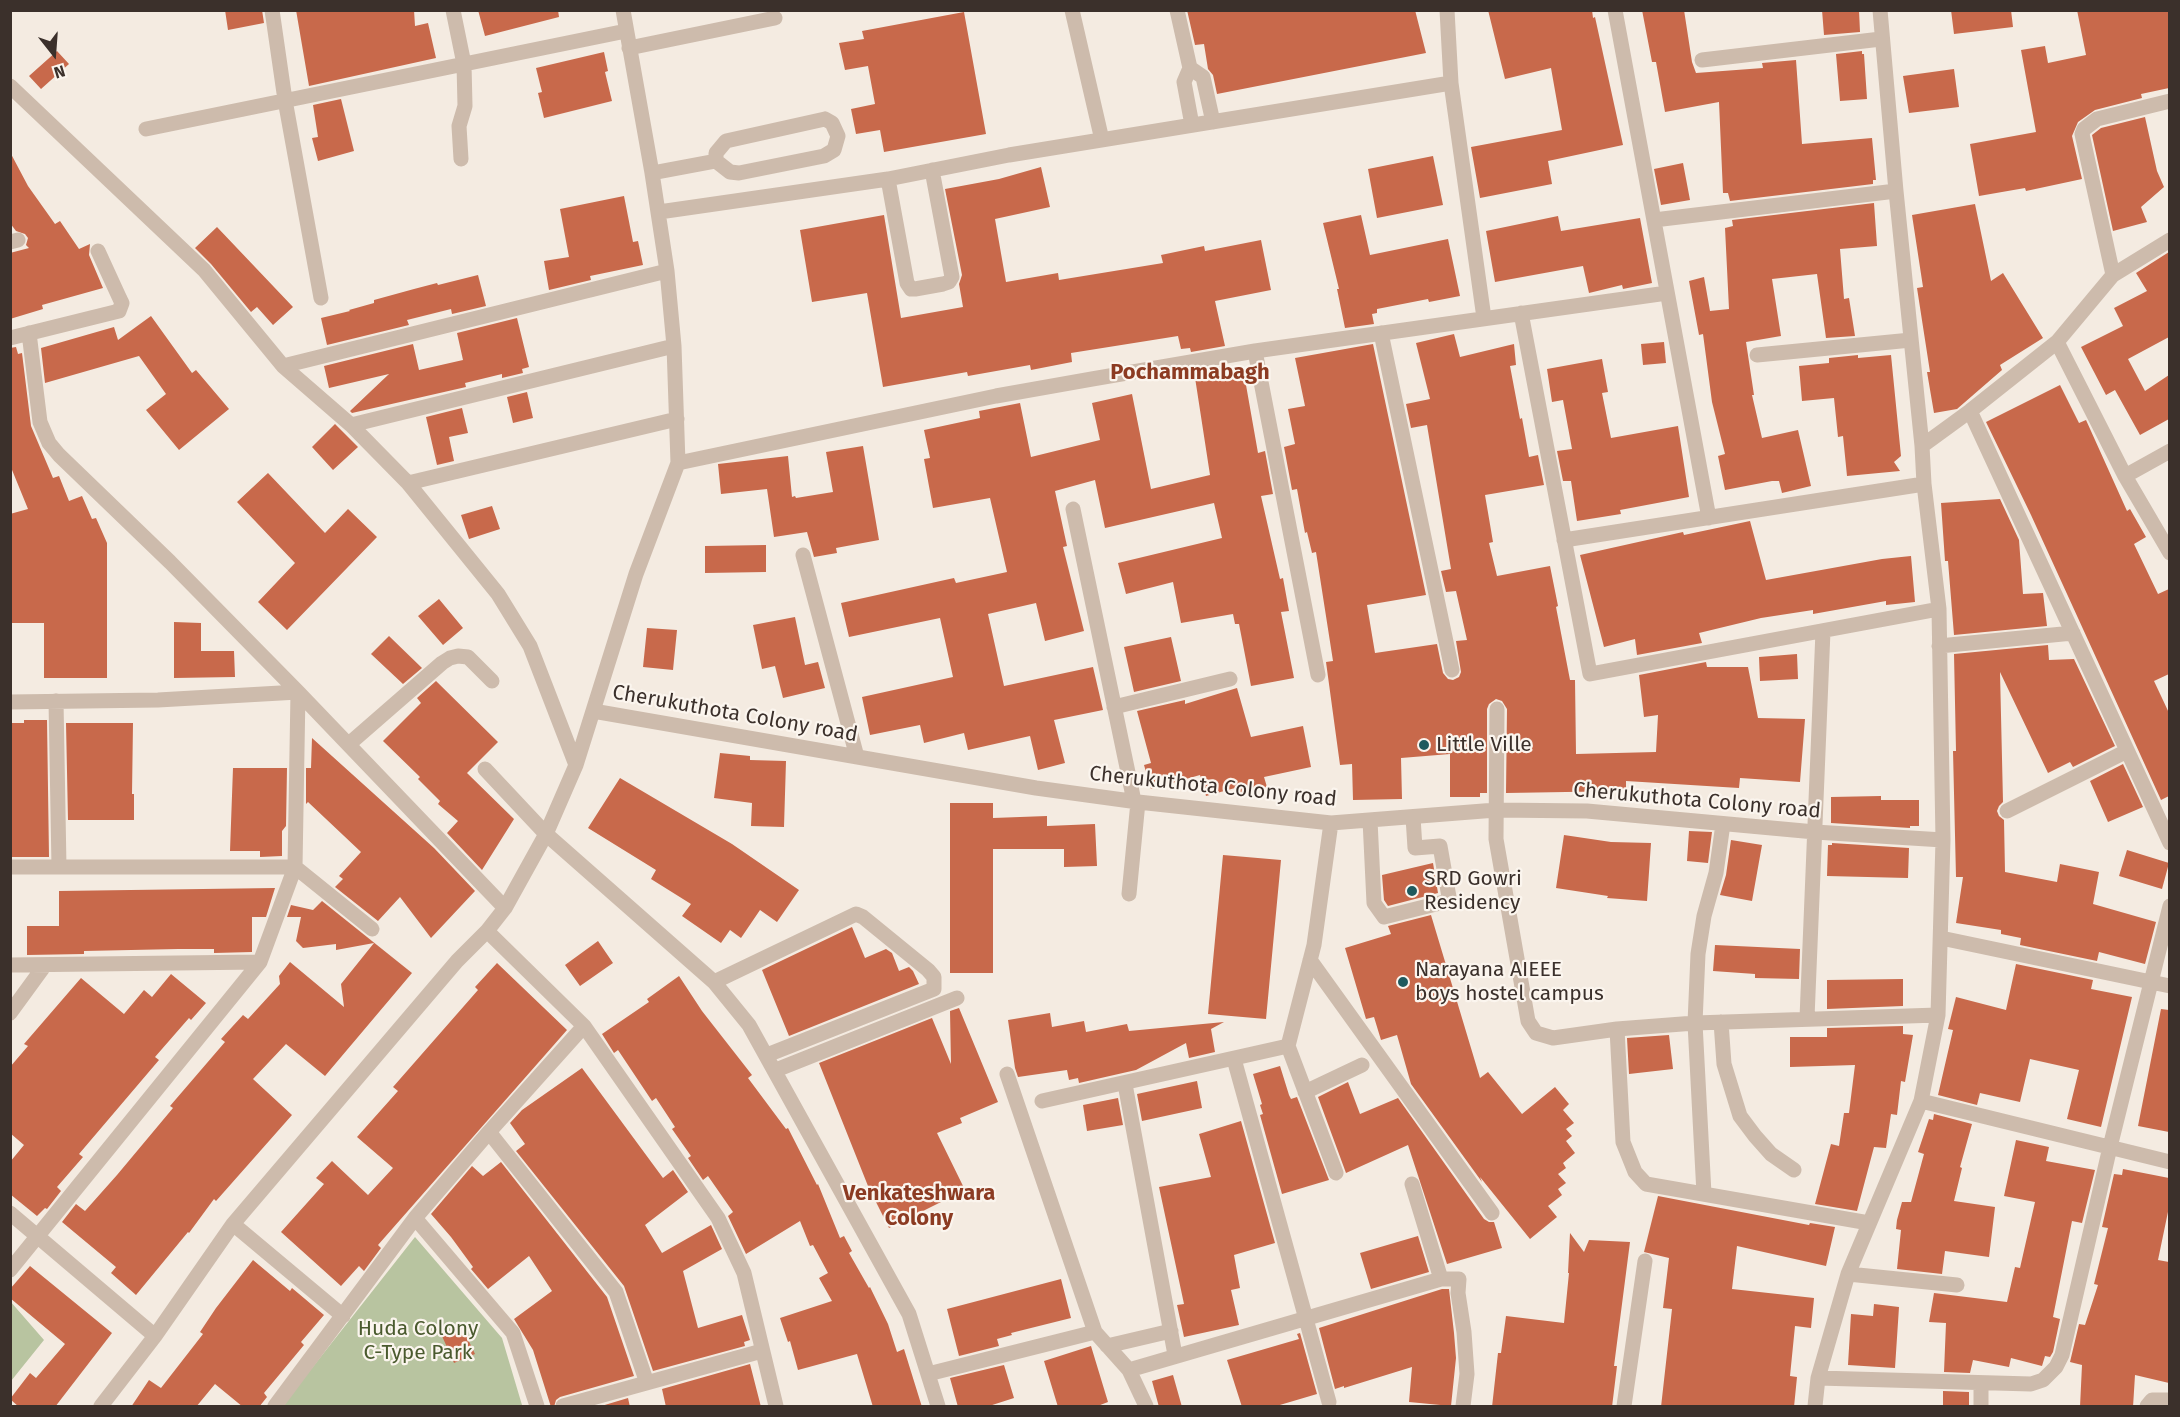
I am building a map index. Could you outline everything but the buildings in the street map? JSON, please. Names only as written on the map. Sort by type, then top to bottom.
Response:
[{"type":"street","points":[[272,10],[285,100],[321,297]]},
{"type":"street","points":[[453,10],[464,64],[465,106],[459,126],[461,159]]},
{"type":"street","points":[[100,1407],[155,1336],[233,1224],[505,908],[546,834],[576,765],[636,574],[678,463],[674,346],[667,271],[623,10]]},
{"type":"street","points":[[1072,10],[1102,140]]},
{"type":"street","points":[[1177,10],[1190,68],[1184,82],[1192,125]]},
{"type":"street","points":[[1447,10],[1451,83],[1484,318]]},
{"type":"street","points":[[1615,10],[1709,518]]},
{"type":"street","points":[[1815,1407],[1818,1378],[1848,1274],[1921,1101],[1938,1015],[1943,840],[1939,609],[1924,484],[1923,446],[1881,39],[1880,10]]},
{"type":"street","points":[[629,48],[775,18]]},
{"type":"street","points":[[146,129],[626,31]]},
{"type":"street","points":[[1702,60],[1881,39]]},
{"type":"street","points":[[1190,68],[1203,77],[1213,122]]},
{"type":"street","points":[[658,212],[888,179],[1102,140],[1451,83]]},
{"type":"street","points":[[10,86],[204,270],[283,366],[351,425],[408,483],[498,594],[530,646],[576,765]]},
{"type":"street","points":[[2113,275],[2082,134],[2084,129],[2097,119],[2169,102]]},
{"type":"street","points":[[825,119],[832,123],[838,136],[834,150],[824,156],[739,173],[721,167],[716,161],[719,147],[726,141],[818,120],[825,119]]},
{"type":"street","points":[[652,173],[716,161]]},
{"type":"street","points":[[888,179],[907,283],[911,289],[943,284],[949,282],[951,277],[932,170]]},
{"type":"street","points":[[1654,220],[1896,191]]},
{"type":"street","points":[[1923,446],[2057,342],[2113,275],[2169,240]]},
{"type":"street","points":[[10,338],[114,313],[121,308],[120,299],[98,250]]},
{"type":"street","points":[[283,366],[667,271]]},
{"type":"street","points":[[678,463],[996,396],[1255,351],[1667,293]]},
{"type":"street","points":[[1521,314],[1590,674],[1939,609]]},
{"type":"street","points":[[29,333],[40,422],[49,442],[59,455],[170,562],[298,692],[505,908]]},
{"type":"street","points":[[1381,333],[1452,670]]},
{"type":"street","points":[[1757,355],[1911,340]]},
{"type":"street","points":[[2057,342],[2125,476],[2169,553]]},
{"type":"street","points":[[351,425],[674,346]]},
{"type":"street","points":[[1255,351],[1318,675]]},
{"type":"street","points":[[1970,411],[2169,843]]},
{"type":"street","points":[[408,483],[677,419]]},
{"type":"street","points":[[2125,476],[2169,451]]},
{"type":"street","points":[[1564,540],[1924,484]]},
{"type":"street","points":[[1073,509],[1136,802],[1129,894]]},
{"type":"street","points":[[803,555],[857,757]]},
{"type":"street","points":[[1807,1018],[1823,631]]},
{"type":"street","points":[[1940,646],[2073,633]]},
{"type":"street","points":[[349,744],[450,658],[468,657],[492,681]]},
{"type":"street","points":[[1114,707],[1230,679]]},
{"type":"street","points":[[10,702],[158,700],[298,692]]},
{"type":"street","points":[[10,1270],[260,962],[295,867],[298,692]]},
{"type":"street","points":[[56,701],[59,867]]},
{"type":"street","points":[[1497,709],[1496,839],[1528,1021],[1536,1033],[1553,1038],[1617,1029],[1695,1023],[1938,1015]]},
{"type":"street","name":"Cherukuthota Colony road","points":[[593,711],[1036,788],[1136,802],[1330,823],[1496,810],[1587,811],[1815,832],[1943,840]]},
{"type":"street","points":[[2007,811],[2127,751]]},
{"type":"street","points":[[485,769],[546,834],[714,982],[749,1025],[776,1070],[909,1314],[938,1407]]},
{"type":"street","points":[[1370,820],[1374,903],[1384,917],[1448,901],[1440,846],[1415,848],[1413,817]]},
{"type":"street","points":[[1330,823],[1314,945],[1288,1046],[1336,1173]]},
{"type":"street","points":[[1704,1194],[1695,1023],[1698,954],[1704,916],[1716,873],[1723,824]]},
{"type":"street","points":[[10,867],[295,867],[372,929]]},
{"type":"street","points":[[1818,1378],[2031,1384],[2043,1380],[2056,1367],[2062,1355],[2169,906]]},
{"type":"street","points":[[714,982],[856,914],[904,950],[934,977],[934,989],[767,1055]]},
{"type":"street","points":[[487,931],[584,1026],[718,1218],[744,1273],[777,1407]]},
{"type":"street","points":[[1941,938],[2169,986]]},
{"type":"street","points":[[1310,960],[1492,1213]]},
{"type":"street","points":[[10,965],[260,962]]},
{"type":"street","points":[[10,1013],[45,965]]},
{"type":"street","points":[[776,1070],[957,998]]},
{"type":"street","points":[[1721,1022],[1724,1064],[1740,1116],[1772,1154],[1794,1170]]},
{"type":"street","points":[[275,1407],[415,1218],[584,1026]]},
{"type":"street","points":[[1617,1029],[1623,1142],[1635,1172],[1646,1184],[1869,1224]]},
{"type":"street","points":[[1042,1101],[1288,1046]]},
{"type":"street","points":[[1234,1059],[1329,1402]]},
{"type":"street","points":[[1305,1092],[1362,1065]]},
{"type":"street","points":[[1007,1074],[1095,1332],[1129,1370],[1146,1407]]},
{"type":"street","points":[[1125,1083],[1175,1355]]},
{"type":"street","points":[[1921,1101],[2169,1162]]},
{"type":"street","points":[[489,1132],[616,1292],[647,1383]]},
{"type":"street","points":[[1412,1184],[1441,1279]]},
{"type":"street","points":[[10,1213],[155,1336]]},
{"type":"street","points":[[415,1218],[513,1333],[537,1407]]},
{"type":"street","points":[[233,1224],[343,1316]]},
{"type":"street","points":[[1624,1407],[1645,1261]]},
{"type":"street","points":[[1848,1274],[1957,1284]]},
{"type":"street","points":[[1129,1370],[1441,1279],[1459,1279],[1458,1293],[1467,1374],[1463,1407]]},
{"type":"street","points":[[1107,1346],[1170,1330]]},
{"type":"street","points":[[928,1374],[1095,1332]]},
{"type":"street","points":[[563,1407],[762,1351]]},
{"type":"street","points":[[1981,1384],[1981,1407]]},
{"type":"street","points":[[2147,1407],[2152,1400],[2169,1400]]},
{"type":"green space","name":"Huda Colony C-Type Park","points":[[415,1237],[502,1338],[522,1405],[282,1406]]},
{"type":"green space","points":[[10,1301],[44,1340],[11,1381],[10,1381]]},
{"type":"place","name":"Little Ville","points":[[1424,745]]},
{"type":"place","name":"SRD Gowri Residency","points":[[1412,891]]},
{"type":"place","name":"Narayana AIEEE boys hostel campus","points":[[1403,982]]},
{"type":"district","name":"Pochammabagh","points":[[1190,373]]},
{"type":"district","name":"Venkateshwara Colony","points":[[919,1206]]}]
